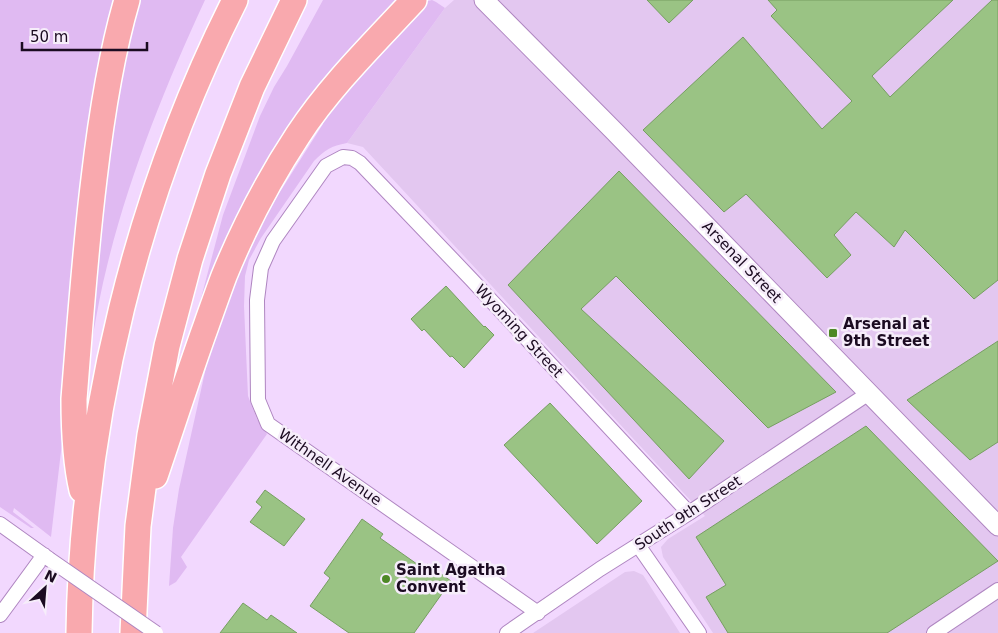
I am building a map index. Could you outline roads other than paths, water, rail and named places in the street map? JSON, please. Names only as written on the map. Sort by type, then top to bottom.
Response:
[{"type":"highway","points":[[87,508],[80,484],[76,459],[74,398],[89,220],[98,143],[109,73],[127,0]]},
{"type":"highway","points":[[79,633],[87,508],[95,447],[105,387],[125,297],[150,209],[181,121],[216,38],[235,0]]},
{"type":"highway","points":[[133,633],[138,526],[150,435],[168,346],[190,259],[218,174],[252,88],[294,0]]},
{"type":"highway","points":[[138,526],[224,278],[239,242],[272,178],[298,134],[321,104],[414,0]]},
{"type":"main road","name":"Arsenal Street","points":[[484,0],[621,138],[998,526]]},
{"type":"street","name":"Wyoming Street","points":[[343,157],[352,158],[360,162],[689,513]]},
{"type":"street","name":"Withnell Avenue","points":[[343,157],[326,166],[273,241],[261,268],[257,300],[258,400],[268,424],[538,613]]},
{"type":"street","name":"South 9th Street","points":[[508,633],[600,569],[689,513],[869,393]]},
{"type":"street","points":[[0,524],[156,633]]},
{"type":"street","points":[[638,546],[699,633]]},
{"type":"street","points":[[0,616],[46,557]]},
{"type":"street","points":[[934,633],[998,590]]},
{"type":"place","name":"Arsenal at 9th Street","points":[[833,333]]},
{"type":"place","name":"Saint Agatha Convent","points":[[386,579]]}]
